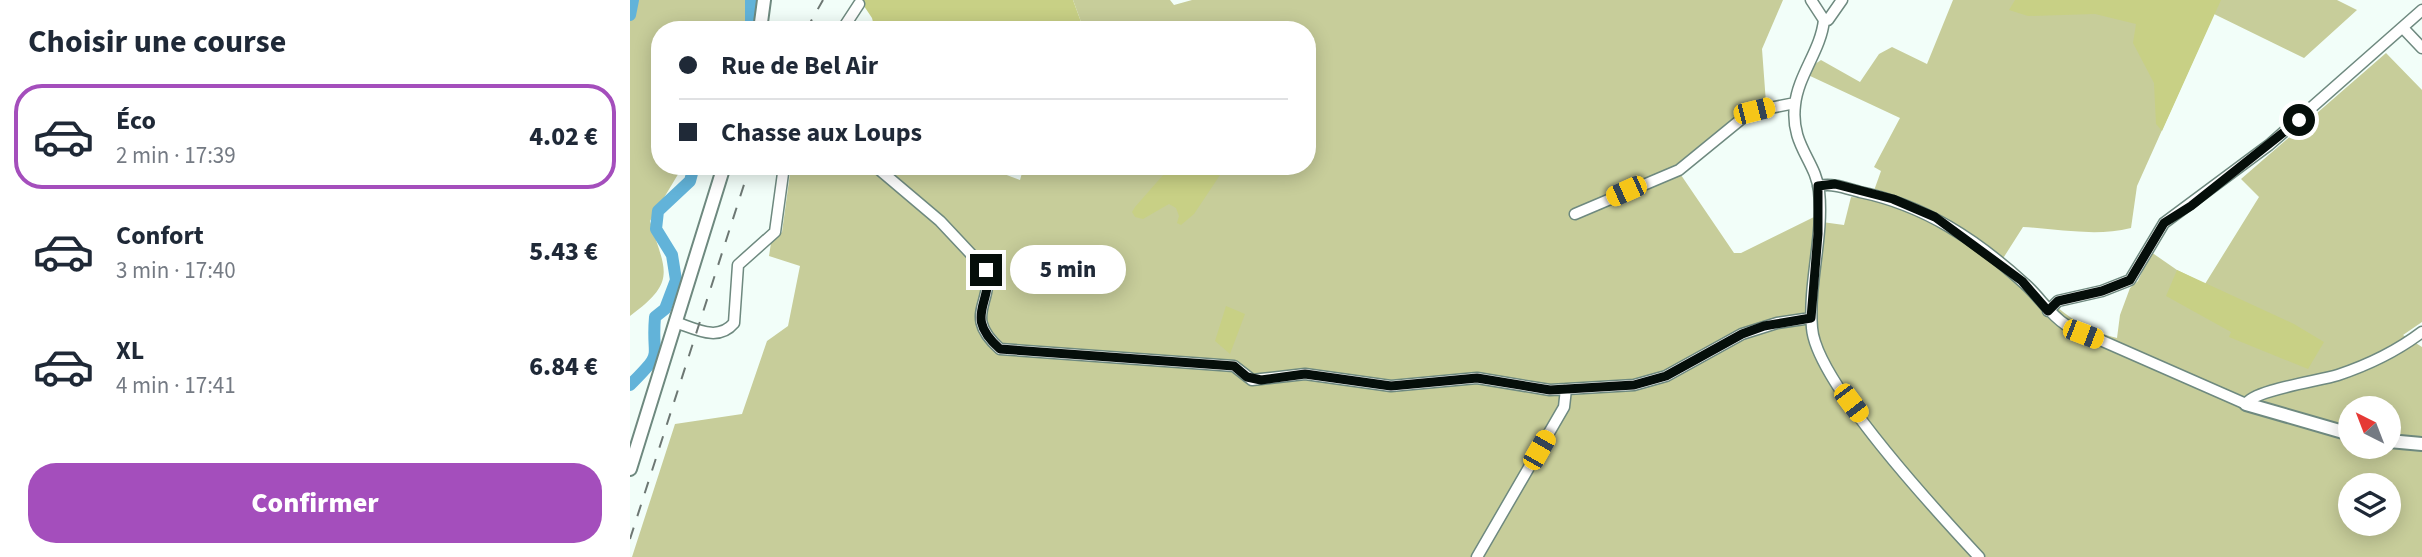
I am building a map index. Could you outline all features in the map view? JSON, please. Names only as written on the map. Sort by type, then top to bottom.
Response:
[{"type":"main road","points":[[761,21],[764,0]]},
{"type":"main road","points":[[630,469],[721,175]]},
{"type":"main road","points":[[2246,404],[2338,431]]},
{"type":"main road","points":[[2401,442],[2422,444]]},
{"type":"street","points":[[1811,0],[1824,20]]},
{"type":"street","points":[[1824,20],[1828,20],[1842,0]]},
{"type":"street","points":[[848,21],[859,4]]},
{"type":"street","points":[[2048,311],[2058,301],[2102,291],[2130,280],[2164,223],[2269,145],[2422,10]]},
{"type":"street","points":[[1824,20],[1795,103],[1798,141],[1818,186],[1819,219],[1811,318],[1815,348],[1828,372],[1908,479],[1979,557]]},
{"type":"street","points":[[2403,28],[2422,48]]},
{"type":"street","points":[[1575,214],[1679,170],[1750,112],[1795,103]]},
{"type":"street","points":[[675,323],[712,334],[723,332],[734,323],[738,265],[775,232],[783,175]]},
{"type":"street","points":[[886,175],[940,221],[986,270],[987,286],[979,313],[981,322],[1000,349],[1234,366],[1252,380],[1317,374],[1391,386],[1477,378],[1550,390],[1634,385],[1666,376],[1742,334],[1764,326],[1811,318]]},
{"type":"street","points":[[1818,186],[1835,184],[1893,199],[1935,217],[2022,281],[2048,311],[2073,329],[2246,404],[2261,392],[2296,387],[2366,364],[2422,332]]},
{"type":"street","points":[[1477,557],[1564,407],[1566,389]]},
{"type":"green space","points":[[630,0],[749,0],[749,21],[651,21],[651,175],[678,175],[650,221],[663,264],[661,284],[645,304],[630,316]]},
{"type":"green space","points":[[860,0],[1073,0],[1081,21],[873,21]]},
{"type":"green space","points":[[1073,0],[1170,0],[1174,5],[1192,0],[1783,0],[1762,49],[1766,103],[1753,107],[1679,165],[1681,175],[1734,253],[1741,253],[1814,217],[1822,222],[1844,225],[1851,197],[1871,199],[1881,171],[1874,167],[1900,118],[1808,75],[1812,66],[1821,60],[1860,82],[1879,54],[1892,47],[1927,64],[1953,0],[2337,0],[2357,10],[2304,58],[2214,14],[2137,186],[2131,228],[2091,232],[2023,227],[2002,260],[2068,315],[2098,332],[2117,338],[2120,315],[2130,288],[2138,281],[2151,252],[2177,270],[2205,284],[2259,197],[2241,179],[2386,53],[2422,90],[2422,322],[2403,335],[2422,347],[2422,557],[632,557],[675,424],[742,414],[767,341],[788,326],[800,266],[769,256],[771,243],[782,232],[790,175],[1007,175],[1020,180],[1021,175],[1316,175],[1316,21],[1081,21]]},
{"type":"green space","points":[[2015,0],[2221,0],[2162,131],[2156,124],[2154,83],[2133,43],[2136,24],[2095,14],[2028,16],[2009,10]]},
{"type":"green space","points":[[1163,175],[1220,175],[1194,214],[1181,225],[1177,223],[1179,216],[1176,208],[1169,204],[1143,219],[1135,217],[1132,212]]},
{"type":"green space","points":[[2177,270],[2294,324],[2324,342],[2308,369],[2229,337],[2231,332],[2166,296]]},
{"type":"green space","points":[[1226,306],[1245,314],[1230,354],[1215,341]]},
{"type":"waterway","points":[[630,15],[633,0]]},
{"type":"waterway","points":[[751,0],[751,21]]},
{"type":"waterway","points":[[630,385],[653,360],[655,317],[665,309],[676,280],[672,255],[656,229],[658,211],[690,181],[692,175]]},
{"type":"railway","points":[[811,21],[823,0]]},
{"type":"railway","points":[[630,539],[747,175]]},
{"type":"route","points":[[986,270],[987,286],[979,313],[984,330],[1000,349],[1234,366],[1252,380],[1317,374],[1391,386],[1477,378],[1550,390],[1634,385],[1666,376],[1742,334],[1764,326],[1811,318],[1818,234],[1818,186],[1835,184],[1904,202],[1924,211],[1962,234],[2022,281],[2048,311],[2058,301],[2102,291],[2130,280],[2164,223],[2191,206],[2299,120]]}]
